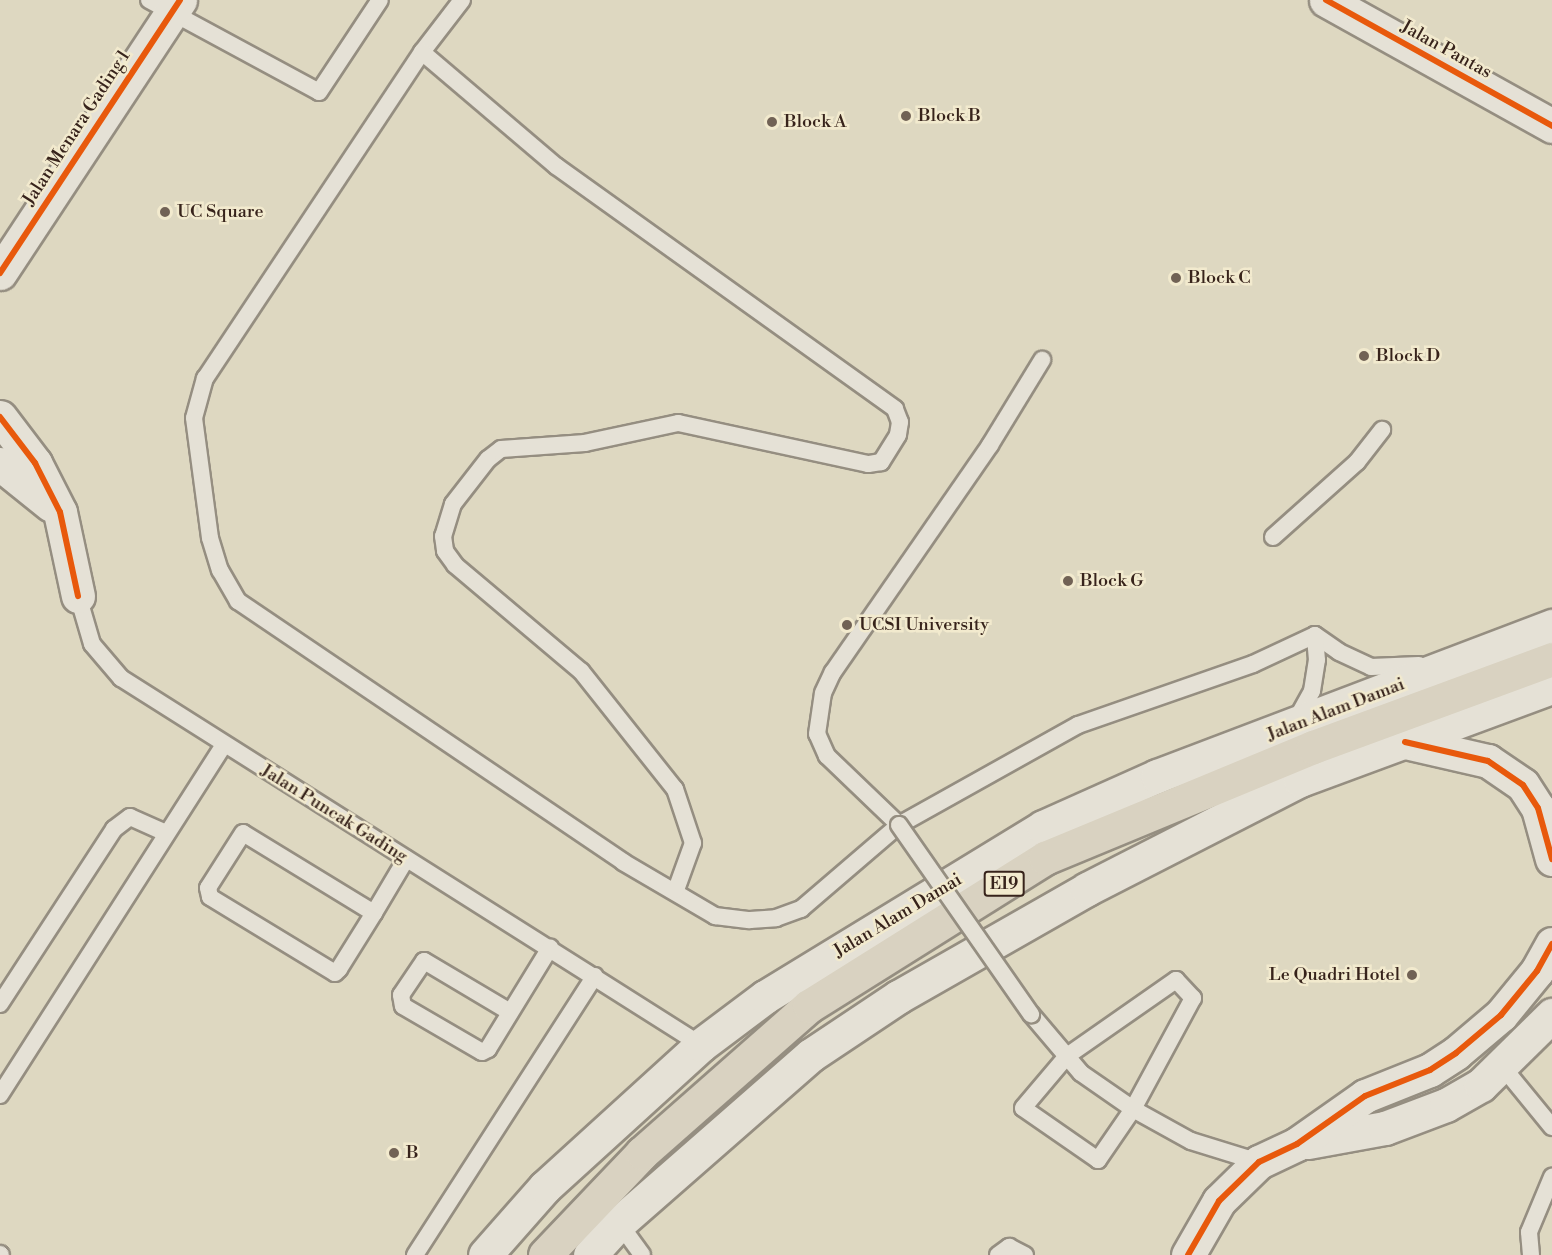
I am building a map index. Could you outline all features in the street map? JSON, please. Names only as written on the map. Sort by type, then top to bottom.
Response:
[{"type":"highway","name":"E19","points":[[545,1255],[642,1153],[809,1006],[1045,858],[1313,747],[1552,659]]},
{"type":"highway","name":"E19","points":[[557,1255],[649,1158],[818,1014],[1052,867],[1314,757],[1552,669]]},
{"type":"main road","name":"Jalan Pantas","points":[[1326,0],[1552,126]]},
{"type":"main road","name":"Jalan Menara Gading 1","points":[[0,273],[166,5]]},
{"type":"main road","name":"Jalan Puncak Gading","points":[[0,417],[35,463],[60,512],[78,596]]},
{"type":"main road","points":[[0,464],[60,512]]},
{"type":"main road","name":"Jalan Alam Damai","points":[[485,1255],[545,1187],[701,1045],[765,997],[1043,827],[1157,776],[1552,626]]},
{"type":"main road","points":[[590,1255],[619,1223],[811,1054],[898,997],[1087,889],[1300,780],[1552,687]]},
{"type":"main road","points":[[1406,742],[1488,761],[1522,785],[1538,808],[1552,859]]},
{"type":"main road","points":[[1188,1255],[1219,1201],[1259,1162],[1298,1144],[1365,1096],[1430,1070],[1479,1035],[1519,994],[1552,944]]},
{"type":"main road","points":[[1298,1144],[1385,1128],[1436,1108],[1481,1085],[1551,1020],[1519,994]]},
{"type":"main road","points":[[1479,1035],[1502,1066]]},
{"type":"lane","points":[[166,5],[319,92],[380,0]]},
{"type":"lane","points":[[462,0],[422,52],[205,378],[194,418],[210,538],[217,560],[238,601],[623,862],[676,890],[716,916],[750,920],[776,918],[801,909],[899,825],[1078,725],[1253,664],[1315,635]]},
{"type":"lane","points":[[422,52],[556,166],[895,409],[900,422],[898,435],[881,462],[868,464],[678,423],[585,443],[501,449],[488,459],[453,504],[443,536],[445,551],[454,565],[581,671],[675,789],[693,843],[676,890]]},
{"type":"lane","points":[[1042,360],[990,446],[833,672],[823,693],[817,734],[827,756],[899,825],[1031,1014],[1081,1073],[1133,1109],[1191,1141],[1259,1162]]},
{"type":"lane","points":[[1273,537],[1357,462],[1382,430]]},
{"type":"lane","name":"Jalan Puncak Gading","points":[[78,596],[93,644],[121,678],[701,1045]]},
{"type":"lane","points":[[1315,635],[1339,652],[1371,667],[1411,666],[1484,653]]},
{"type":"lane","points":[[1293,726],[1312,691],[1317,660],[1315,635]]},
{"type":"lane","points":[[0,1095],[224,745]]},
{"type":"lane","points":[[0,1004],[114,829],[130,817],[166,834]]},
{"type":"lane","points":[[374,913],[243,833],[208,888],[210,897],[335,973],[374,913],[406,859]]},
{"type":"lane","points":[[510,1012],[424,961],[401,995],[403,1006],[482,1052],[510,1012],[550,948]]},
{"type":"lane","points":[[415,1255],[595,976]]},
{"type":"lane","points":[[1176,981],[1194,998],[1133,1109],[1098,1160],[1023,1108],[1066,1056],[1176,981]]},
{"type":"lane","points":[[1502,1066],[1552,1127]]},
{"type":"lane","points":[[1531,1255],[1529,1232],[1552,1177]]},
{"type":"lane","points":[[619,1223],[642,1255]]},
{"type":"lane","points":[[998,1255],[1009,1247],[1025,1255]]},
{"type":"cycle path","points":[[0,273],[180,0]]},
{"type":"cycle path","points":[[1326,0],[1552,126]]},
{"type":"cycle path","points":[[0,417],[35,463],[60,512],[78,596]]},
{"type":"cycle path","points":[[1405,742],[1488,761],[1523,785],[1538,808],[1552,859]]},
{"type":"cycle path","points":[[1188,1255],[1219,1201],[1259,1162],[1297,1144],[1365,1096],[1430,1070],[1456,1053],[1501,1015],[1537,971],[1552,944]]},
{"type":"place","name":"Block B","points":[[906,116]]},
{"type":"place","name":"Block A","points":[[772,122]]},
{"type":"place","name":"UC Square","points":[[165,212]]},
{"type":"place","name":"Block C","points":[[1176,278]]},
{"type":"place","name":"Block D","points":[[1364,356]]},
{"type":"place","name":"Block G","points":[[1068,581]]},
{"type":"place","name":"UCSI University","points":[[847,625]]},
{"type":"place","name":"Le Quadri Hotel","points":[[1412,975]]},
{"type":"place","name":"B","points":[[394,1153]]}]
